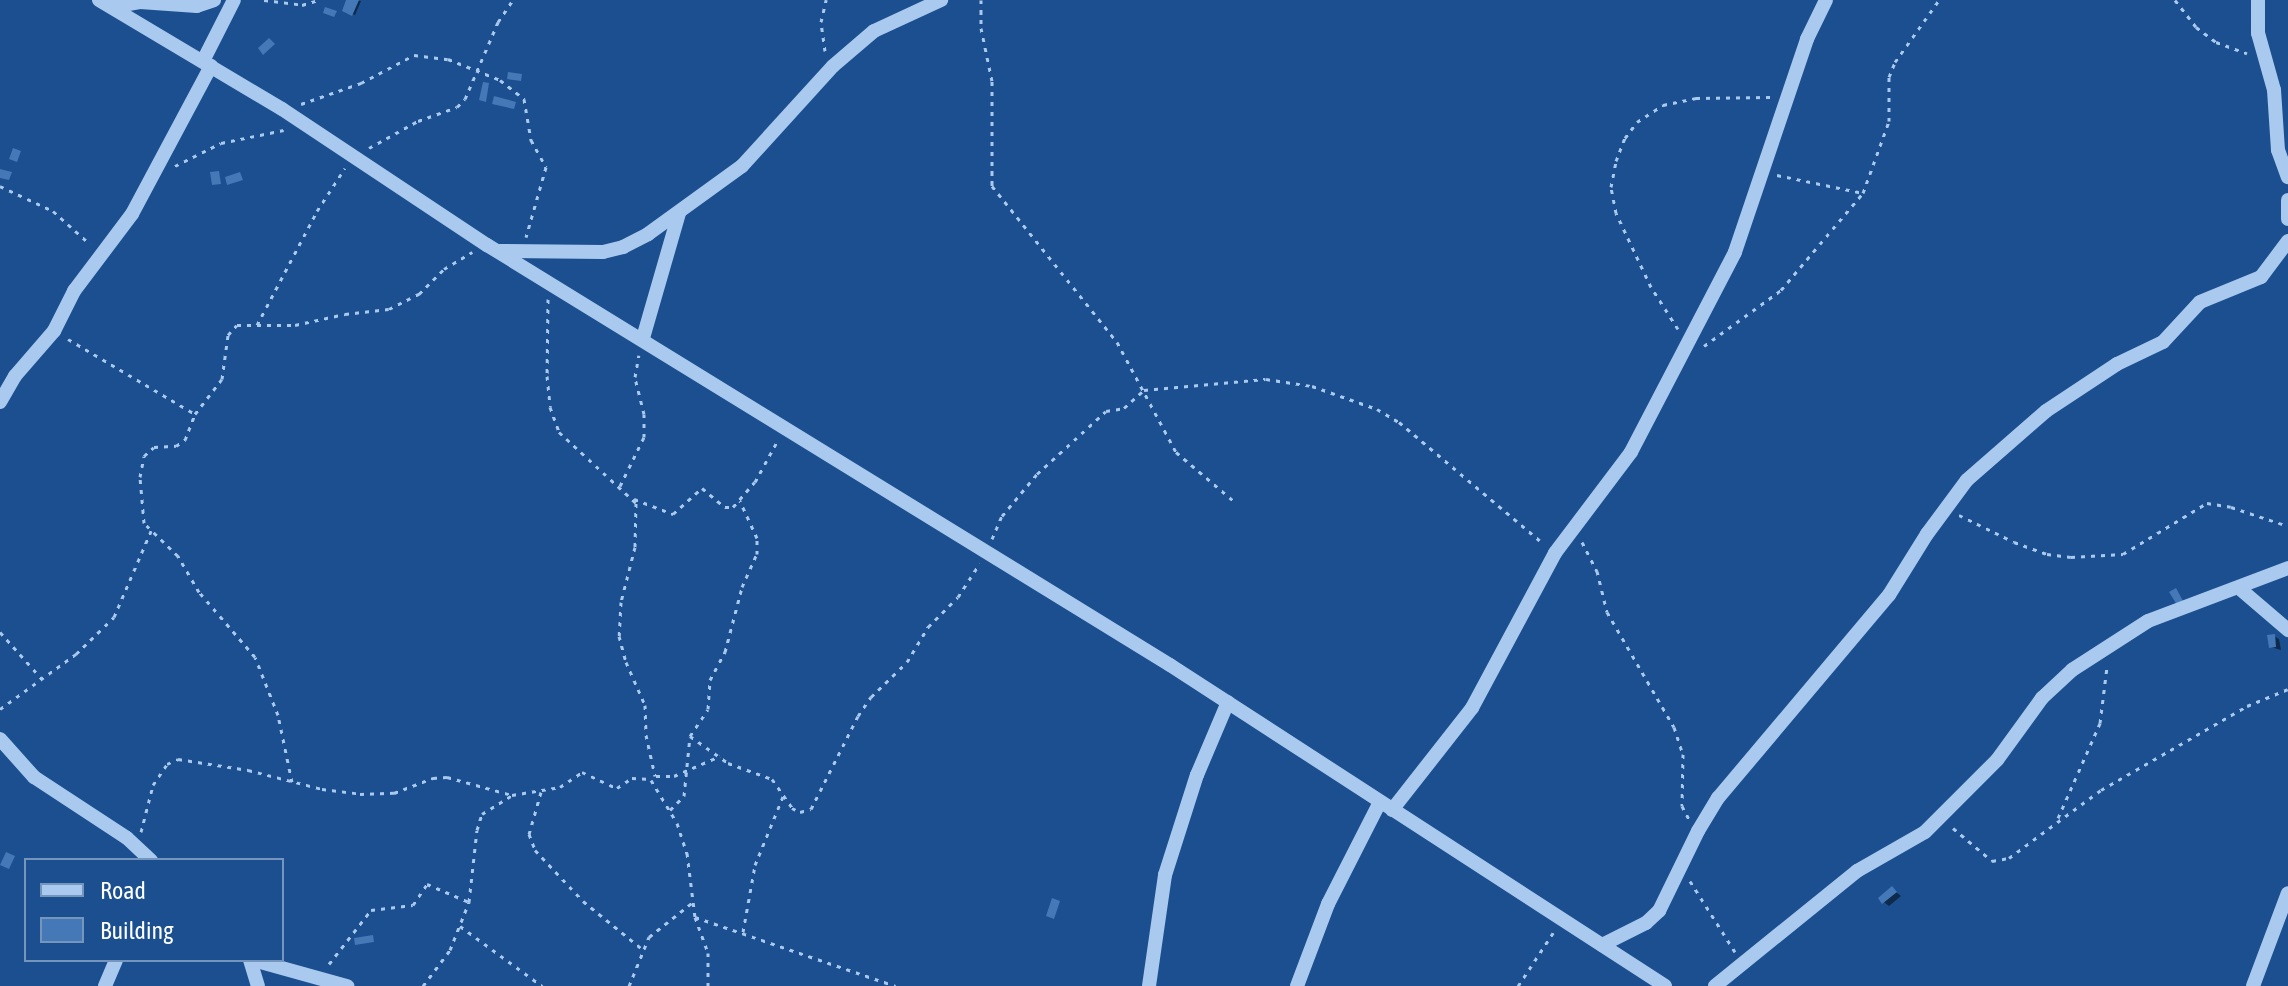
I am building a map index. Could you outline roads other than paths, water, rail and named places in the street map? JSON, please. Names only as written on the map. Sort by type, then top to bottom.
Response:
[{"type":"street","points":[[106,2],[197,6],[214,0]]},
{"type":"street","points":[[0,402],[8,375],[54,331],[74,291],[102,257],[156,175],[234,0]]},
{"type":"street","points":[[492,248],[603,252],[623,247],[679,213],[742,166],[833,66],[874,31],[941,0]]},
{"type":"street","points":[[1297,986],[1328,904],[1386,806],[1472,708],[1555,553],[1631,452],[1693,348],[1735,252],[1790,98],[1807,39],[1826,0]]},
{"type":"street","points":[[2258,0],[2258,33],[2278,115],[2278,150],[2288,177]]},
{"type":"street","points":[[106,2],[282,109],[492,248],[785,425],[1228,702],[1665,986]]},
{"type":"street","points":[[2288,200],[2288,219]]},
{"type":"street","points":[[645,340],[679,213]]},
{"type":"street","points":[[1602,945],[1646,923],[1659,911],[1698,831],[1741,770],[1889,595],[1967,480],[2046,411],[2117,364],[2163,342],[2200,302],[2261,277],[2288,241]]},
{"type":"street","points":[[1715,986],[1857,871],[1912,842],[1941,817],[1997,760],[2042,698],[2109,643],[2148,621],[2288,568]]},
{"type":"street","points":[[2239,588],[2288,630]]},
{"type":"street","points":[[1149,986],[1165,875],[1197,775],[1228,702]]},
{"type":"street","points":[[0,739],[34,777],[140,848],[149,858]]},
{"type":"street","points":[[2253,986],[2288,893]]},
{"type":"street","points":[[105,986],[115,962]]},
{"type":"street","points":[[252,962],[258,986]]},
{"type":"street","points":[[260,962],[347,986]]}]
